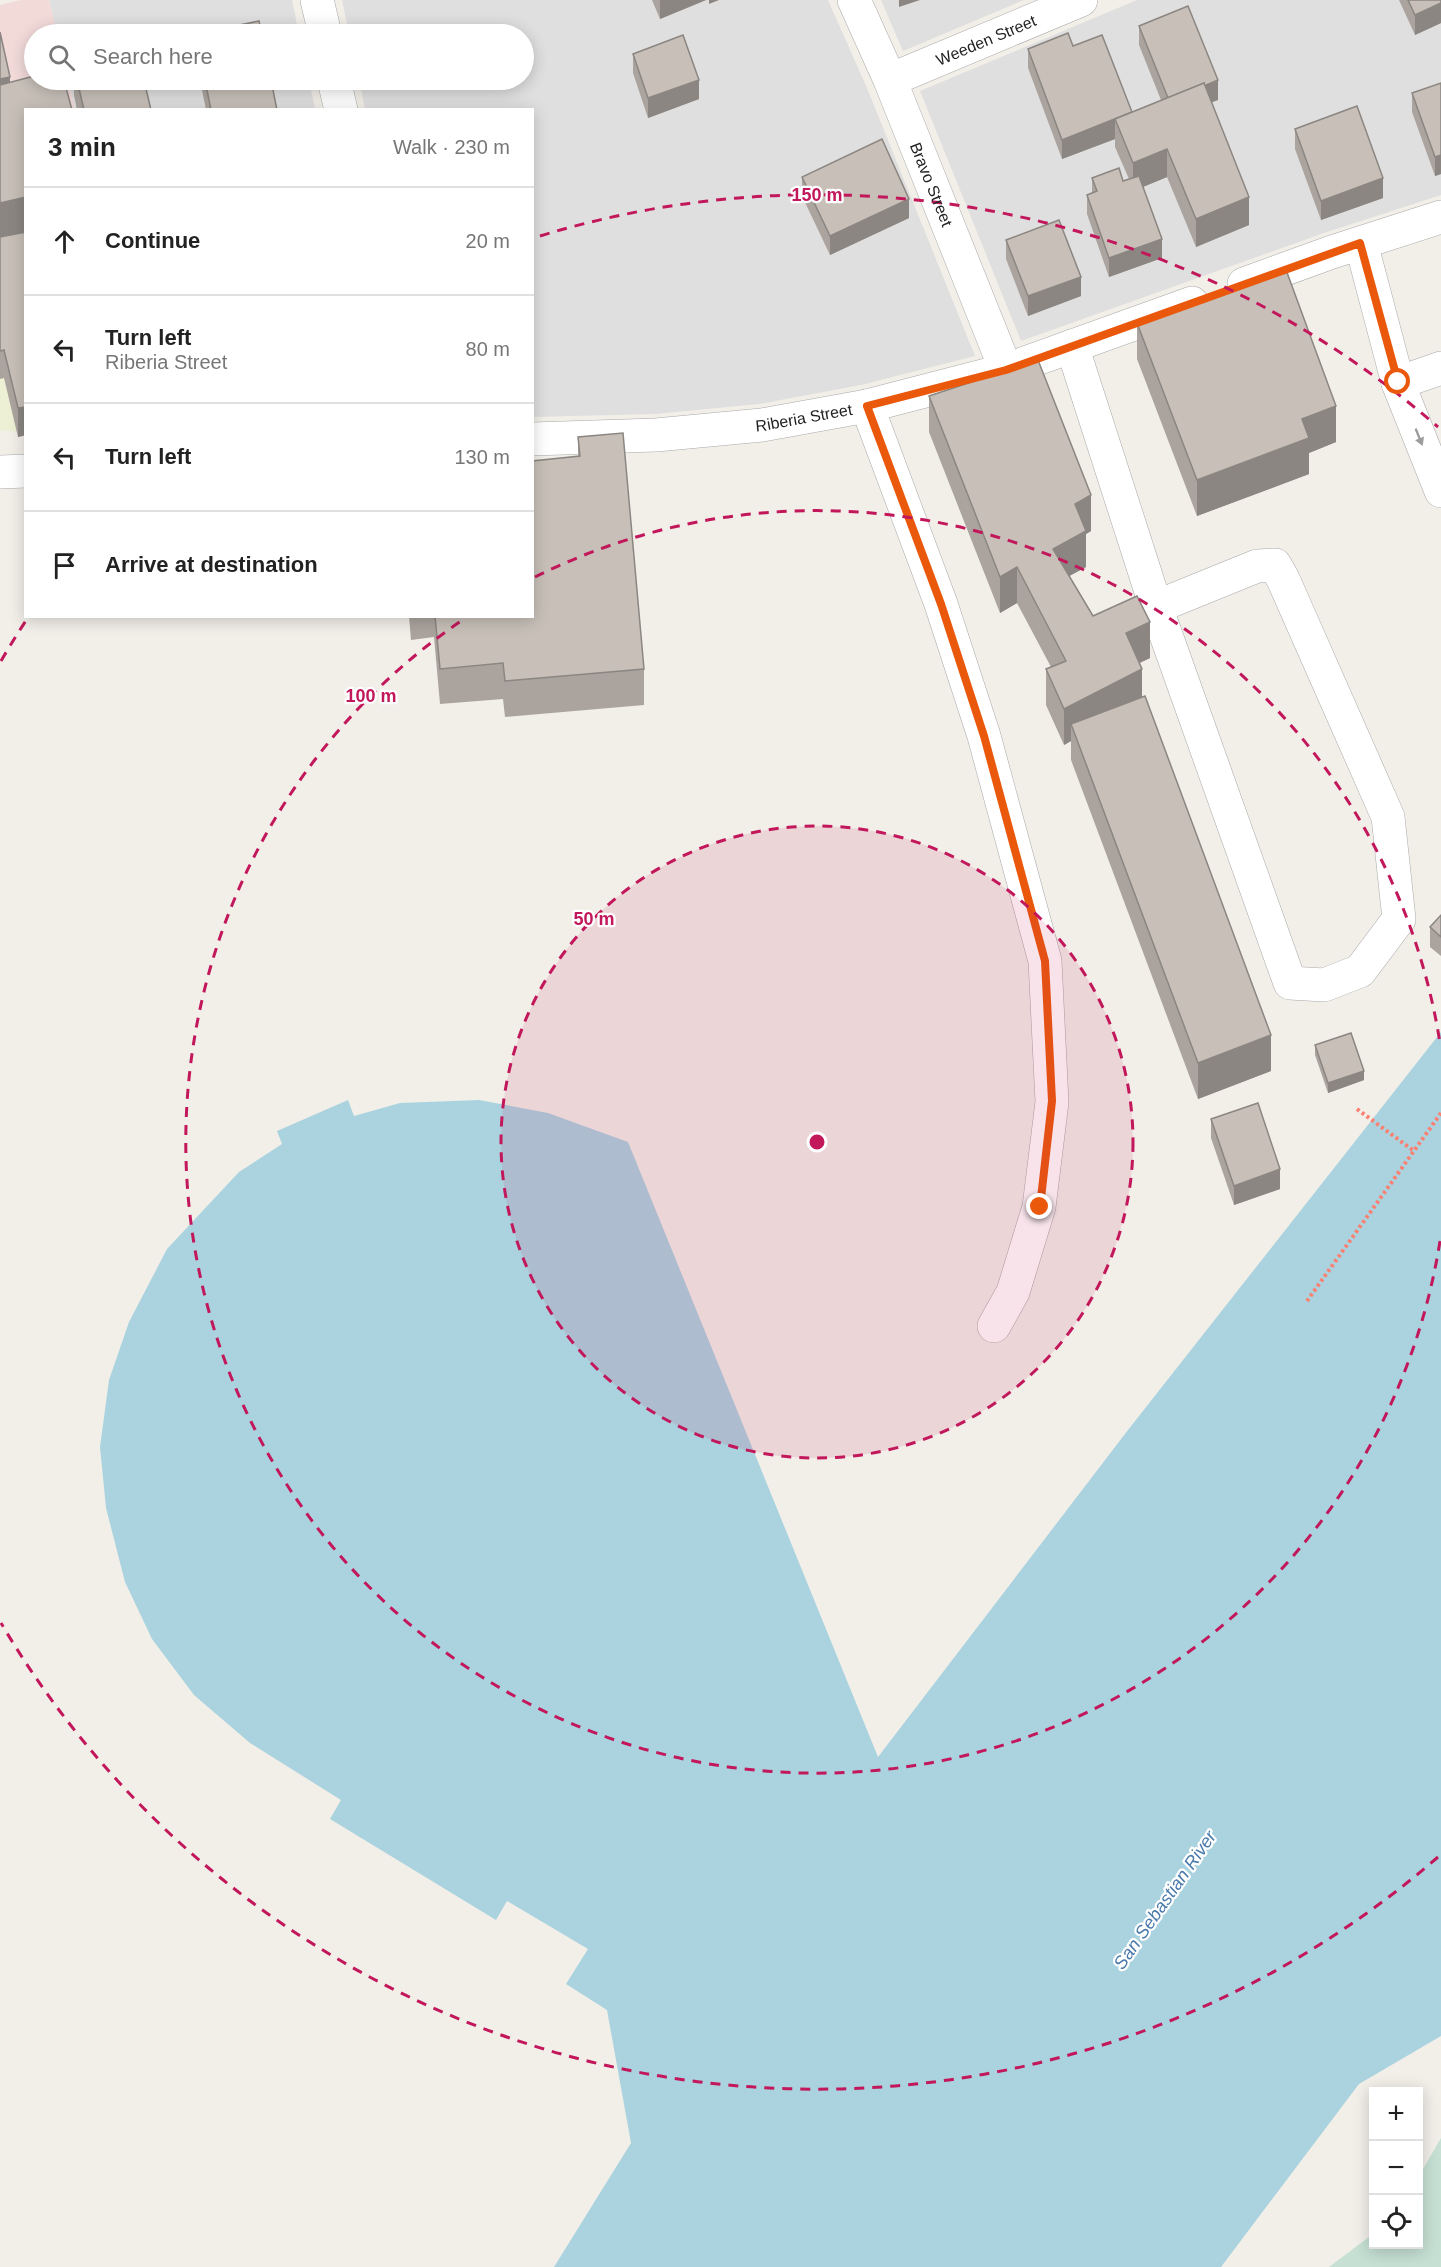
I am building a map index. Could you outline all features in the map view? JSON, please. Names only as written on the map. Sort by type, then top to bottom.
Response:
[{"type":"street","points":[[317,0],[323,24]]},
{"type":"street","name":"Bravo Street","points":[[854,0],[890,80],[1006,370]]},
{"type":"street","name":"Weeden Street","points":[[890,80],[1081,0]]},
{"type":"street","points":[[336,90],[341,108]]},
{"type":"street","name":"Riberia Street","points":[[534,439],[656,435],[762,425],[867,406],[1006,370],[1360,243],[1441,218]]},
{"type":"street","points":[[1360,243],[1398,382],[1441,491]]},
{"type":"street","points":[[1072,346],[1156,607],[1290,983],[1323,985],[1360,971],[1399,919],[1388,817],[1283,579],[1275,565],[1257,566],[1156,607]]},
{"type":"street","points":[[1398,382],[1441,368]]},
{"type":"street","points":[[867,406],[941,604],[984,736],[1045,961],[1052,1101],[1040,1207],[1013,1292],[994,1326]]},
{"type":"street","points":[[0,472],[24,471]]},
{"type":"path","points":[[1357,1109],[1414,1151]]},
{"type":"path","points":[[1307,1301],[1441,1113]]},
{"type":"shaded area","points":[[21,0],[49,0],[55,24],[24,24],[24,90],[70,90],[75,108],[24,108],[24,129],[0,360],[0,5]]},
{"type":"shaded area","points":[[49,0],[292,0],[297,24],[55,24]]},
{"type":"shaded area","points":[[342,0],[828,0],[867,88],[975,356],[861,385],[759,404],[655,414],[534,417],[534,108],[365,108],[361,90],[534,90],[534,24],[347,24]]},
{"type":"shaded area","points":[[881,0],[1024,0],[903,51]]},
{"type":"shaded area","points":[[1137,0],[1441,0],[1441,195],[1324,233],[1021,341],[920,91]]},
{"type":"shaded area","points":[[70,90],[311,90],[315,108],[75,108]]},
{"type":"green space","points":[[4,378],[17,432],[0,430],[0,379]]},
{"type":"green space","points":[[1441,2138],[1441,2267],[1329,2267],[1369,2237],[1369,2249],[1423,2249],[1423,2169]]},
{"type":"water","name":"San Sebastian River","points":[[1441,1032],[1441,2036],[1359,2084],[1221,2267],[554,2267],[631,2143],[607,2010],[566,1984],[588,1949],[507,1901],[496,1920],[330,1819],[341,1800],[250,1743],[194,1695],[152,1639],[125,1582],[106,1508],[100,1447],[109,1380],[129,1322],[167,1249],[239,1172],[282,1144],[277,1131],[348,1100],[354,1116],[400,1103],[479,1100],[548,1113],[628,1142],[878,1757],[1128,1430]]},
{"type":"building","points":[[1408,0],[1441,0],[1441,3],[1415,15]]},
{"type":"building","points":[[1188,6],[1218,80],[1204,86],[1204,83],[1168,98],[1139,26]]},
{"type":"building","points":[[259,21],[260,24],[244,24]]},
{"type":"building","points":[[0,32],[10,77],[0,79]]},
{"type":"building","points":[[1068,33],[1073,46],[1102,35],[1132,112],[1062,140],[1028,49]]},
{"type":"building","points":[[683,35],[699,80],[648,98],[633,54]]},
{"type":"building","points":[[24,79],[24,90],[67,90],[71,108],[24,108],[24,197],[0,203],[0,85]]},
{"type":"building","points":[[1204,83],[1249,197],[1196,219],[1167,149],[1133,163],[1115,119]]},
{"type":"building","points":[[1441,83],[1441,155],[1435,157],[1412,93]]},
{"type":"building","points":[[79,90],[146,90],[151,108],[84,108]]},
{"type":"building","points":[[207,90],[273,90],[277,108],[211,108]]},
{"type":"building","points":[[1357,106],[1383,178],[1321,201],[1295,129]]},
{"type":"building","points":[[882,139],[909,199],[830,236],[802,177]]},
{"type":"building","points":[[1119,168],[1123,181],[1139,176],[1162,239],[1109,258],[1087,195],[1097,191],[1092,178]]},
{"type":"building","points":[[1059,220],[1081,277],[1028,296],[1006,240]]},
{"type":"building","points":[[24,232],[24,407],[18,408],[4,350],[0,351],[0,237]]},
{"type":"building","points":[[1285,267],[1336,406],[1302,419],[1309,438],[1197,480],[1137,323]]},
{"type":"building","points":[[1038,360],[1091,495],[1075,504],[1086,531],[1053,549],[1093,616],[1137,596],[1150,622],[1126,633],[1142,669],[1064,709],[1046,669],[1066,661],[1017,567],[1000,577],[929,396]]},
{"type":"building","points":[[623,433],[644,669],[505,681],[503,663],[440,669],[435,618],[534,618],[534,461],[580,456],[578,437]]},
{"type":"building","points":[[1145,696],[1271,1035],[1198,1063],[1071,724]]},
{"type":"building","points":[[1441,915],[1441,937],[1430,927]]},
{"type":"building","points":[[1351,1033],[1364,1071],[1328,1083],[1315,1045]]},
{"type":"building","points":[[1258,1103],[1280,1169],[1234,1186],[1211,1119]]},
{"type":"route","points":[[1040,1207],[1052,1101],[1045,961],[984,736],[941,604],[867,406],[1006,370],[1360,243],[1398,382]]}]
